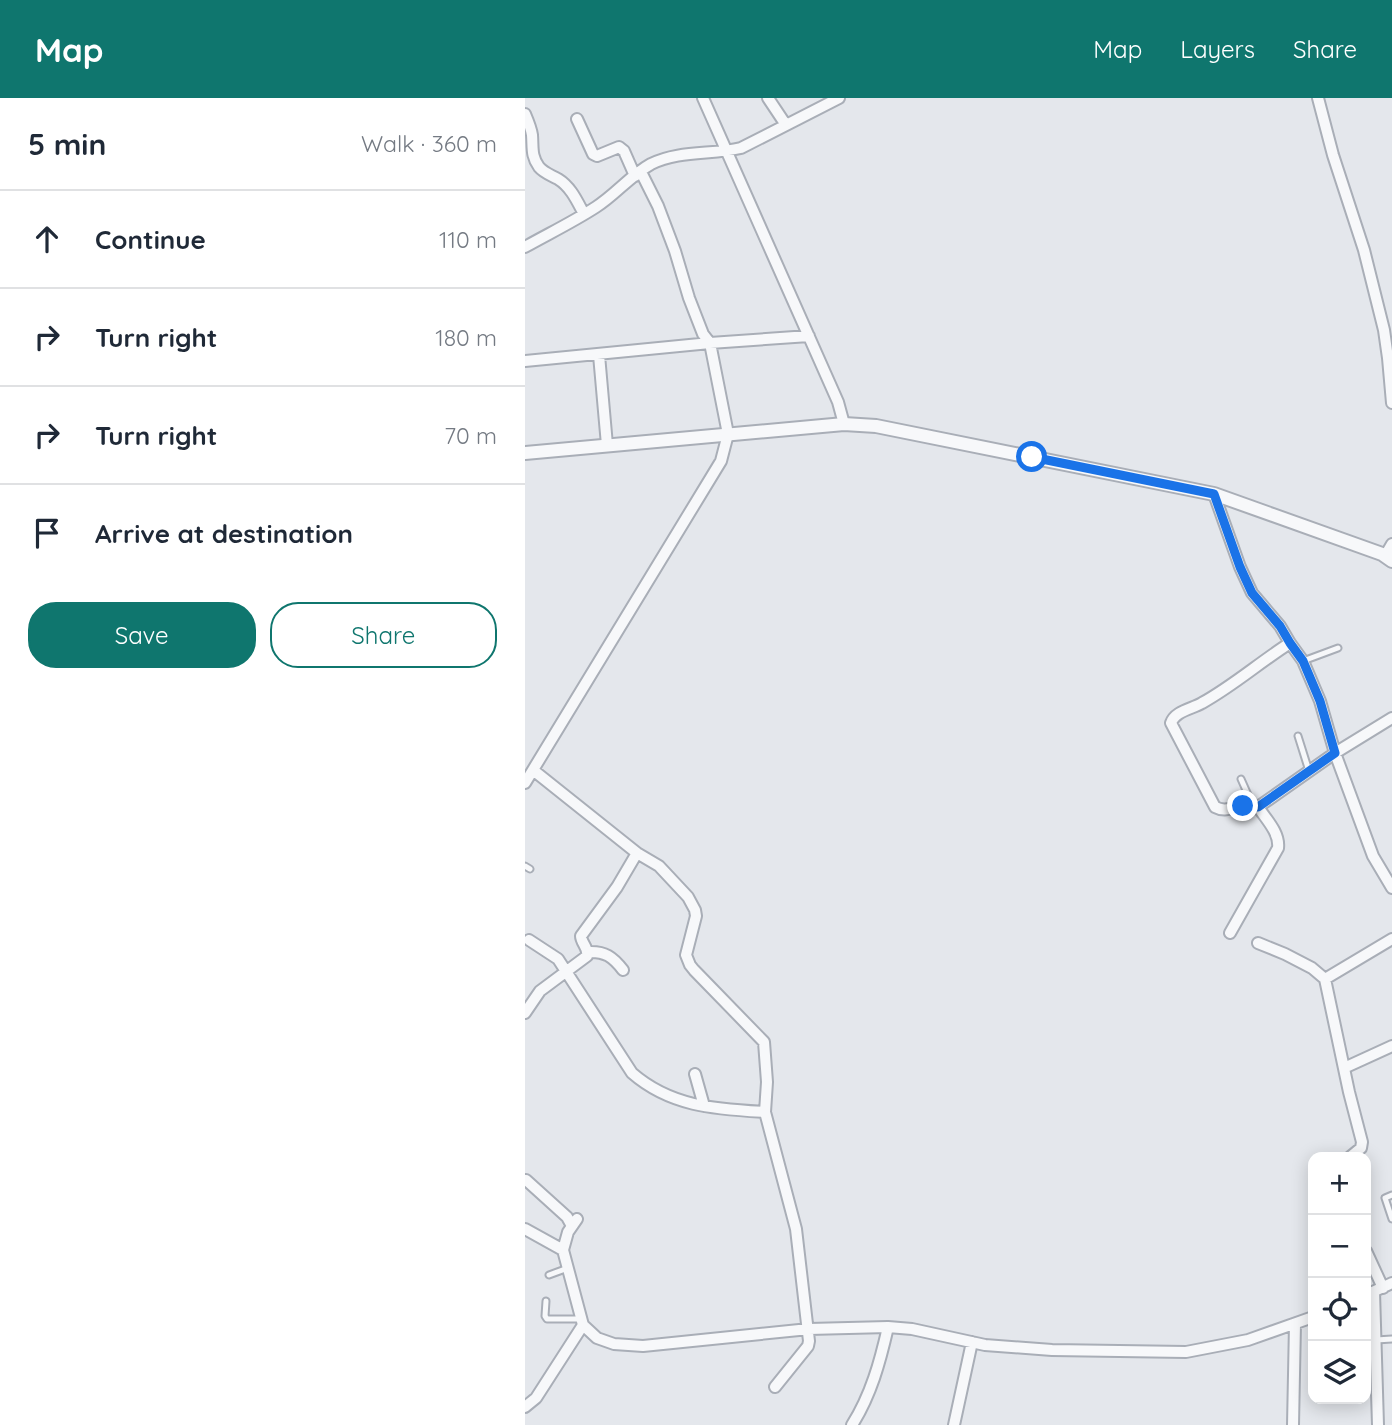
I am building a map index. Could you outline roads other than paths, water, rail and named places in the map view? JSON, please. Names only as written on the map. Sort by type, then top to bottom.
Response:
[{"type":"street","points":[[703,98],[838,402],[844,424]]},
{"type":"street","points":[[768,98],[786,125]]},
{"type":"street","points":[[525,247],[612,195],[651,164],[670,157],[741,148],[839,98]]},
{"type":"street","points":[[1318,98],[1333,155],[1364,250],[1384,330],[1392,403]]},
{"type":"street","points":[[525,114],[532,135],[531,150],[538,166],[567,186],[575,195],[583,214]]},
{"type":"street","points":[[525,783],[721,461],[727,435],[710,343],[703,334],[689,298],[674,246],[658,206],[622,148],[597,156],[593,154],[577,119]]},
{"type":"street","points":[[525,361],[809,336]]},
{"type":"street","points":[[599,355],[607,445]]},
{"type":"street","points":[[525,453],[844,424],[876,426],[1214,494],[1388,559],[1392,544]]},
{"type":"street","points":[[1214,494],[1252,593],[1280,626],[1303,661],[1320,701],[1335,753],[1373,856],[1392,888]]},
{"type":"street","points":[[1290,643],[1238,681],[1201,704],[1175,716],[1171,723],[1215,807],[1225,811],[1256,806],[1392,718]]},
{"type":"street","points":[[533,770],[637,853],[659,866],[683,891],[696,916],[686,955],[690,965],[764,1042],[767,1082],[765,1112],[796,1230],[809,1329],[808,1346],[775,1387]]},
{"type":"street","points":[[1230,933],[1278,848],[1276,834],[1256,806]]},
{"type":"street","points":[[588,952],[581,936],[617,887],[637,853]]},
{"type":"street","points":[[1325,979],[1392,939]]},
{"type":"street","points":[[529,940],[558,959],[632,1073],[655,1089],[680,1101],[723,1109],[765,1112]]},
{"type":"street","points":[[1258,943],[1285,954],[1320,973],[1325,979],[1362,1142],[1361,1148],[1356,1152]]},
{"type":"street","points":[[588,952],[607,953],[623,970]]},
{"type":"street","points":[[525,1013],[540,991],[585,959],[588,952]]},
{"type":"street","points":[[1344,1068],[1392,1046]]},
{"type":"street","points":[[695,1074],[704,1106]]},
{"type":"street","points":[[526,1180],[575,1222],[565,1240],[563,1250],[582,1322],[597,1338],[614,1344],[643,1346],[809,1329],[888,1328],[912,1329],[985,1345],[1052,1350],[1186,1352],[1248,1340],[1308,1319]]},
{"type":"street","points":[[525,1229],[563,1250]]},
{"type":"street","points":[[1371,1266],[1379,1290],[1376,1340],[1377,1425]]},
{"type":"street","points":[[525,1407],[536,1398],[582,1322]]},
{"type":"street","points":[[1293,1425],[1295,1324]]},
{"type":"street","points":[[852,1425],[873,1382],[888,1328]]},
{"type":"street","points":[[954,1425],[972,1342]]},
{"type":"street","points":[[525,1390],[536,1398]]},
{"type":"lane","points":[[1303,661],[1338,648]]},
{"type":"lane","points":[[1298,736],[1309,771]]},
{"type":"lane","points":[[1241,779],[1256,806]]},
{"type":"lane","points":[[1392,1195],[1385,1198],[1392,1219]]},
{"type":"lane","points":[[549,1275],[568,1268]]},
{"type":"lane","points":[[546,1301],[547,1319],[582,1322]]},
{"type":"lane","points":[[1376,1340],[1392,1339]]}]
